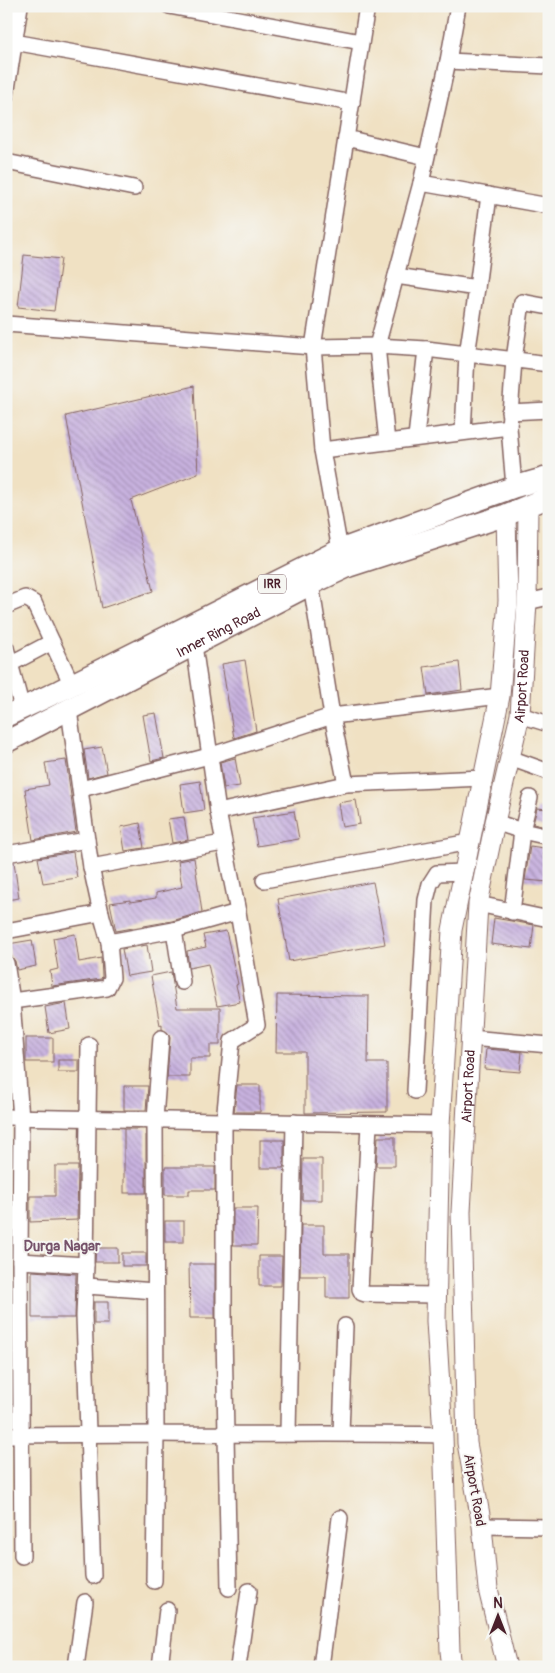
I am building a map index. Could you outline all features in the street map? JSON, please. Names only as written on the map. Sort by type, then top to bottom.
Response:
[{"type":"highway","name":"Inner Ring Road","points":[[14,712],[72,685],[340,550],[549,477]]},
{"type":"highway","name":"Inner Ring Road","points":[[6,742],[349,566],[506,515],[549,497]]},
{"type":"main road","name":"Airport Road","points":[[507,1667],[488,1589],[482,1526],[467,1443],[461,1212],[478,904],[520,714],[526,602],[528,506]]},
{"type":"main road","name":"Airport Road","points":[[452,1667],[443,1435],[436,1321],[440,1125],[452,930],[500,696],[508,601],[506,515]]},
{"type":"main road","points":[[440,1125],[465,1126]]},
{"type":"street","points":[[6,95],[10,43],[20,6]]},
{"type":"street","points":[[169,6],[361,42]]},
{"type":"street","points":[[340,550],[322,450],[312,347],[367,6]]},
{"type":"street","points":[[387,442],[377,346],[421,183],[458,6]]},
{"type":"street","points":[[10,43],[352,103]]},
{"type":"street","points":[[448,61],[549,66]]},
{"type":"street","points":[[346,138],[426,157]]},
{"type":"street","points":[[6,162],[134,188]]},
{"type":"street","points":[[421,183],[549,206]]},
{"type":"street","points":[[463,432],[467,355],[489,196]]},
{"type":"street","points":[[396,276],[477,288]]},
{"type":"street","points":[[514,488],[509,420],[514,360],[522,302],[549,307]]},
{"type":"street","points":[[6,324],[312,347],[377,346],[549,364]]},
{"type":"street","points":[[416,437],[426,350]]},
{"type":"street","points":[[322,450],[463,432],[549,410]]},
{"type":"street","points":[[311,584],[332,716],[346,784]]},
{"type":"street","points":[[526,602],[549,597]]},
{"type":"street","points":[[6,606],[25,598],[34,603],[72,685]]},
{"type":"street","points":[[10,664],[52,642]]},
{"type":"street","points":[[194,645],[223,843],[238,912],[257,1025],[232,1041],[224,1121],[224,1333],[229,1588]]},
{"type":"street","points":[[6,648],[10,664],[14,712]]},
{"type":"street","points":[[81,789],[209,756],[332,716],[500,696]]},
{"type":"street","points":[[12,1001],[107,988],[112,978],[109,942],[91,867],[69,710]]},
{"type":"street","points":[[520,714],[549,724]]},
{"type":"street","points":[[510,758],[549,772]]},
{"type":"street","points":[[218,812],[346,784],[483,778]]},
{"type":"street","points":[[512,912],[522,832],[530,798]]},
{"type":"street","points":[[495,822],[522,832],[549,837]]},
{"type":"street","points":[[6,854],[87,840]]},
{"type":"street","points":[[264,880],[470,842]]},
{"type":"street","points":[[91,867],[223,843]]},
{"type":"street","points":[[415,1091],[426,900],[430,884],[437,874],[464,872]]},
{"type":"street","points":[[478,904],[549,919]]},
{"type":"street","points":[[109,942],[174,930],[238,912]]},
{"type":"street","points":[[6,931],[101,913]]},
{"type":"street","points":[[174,930],[182,982]]},
{"type":"street","points":[[6,963],[12,1001],[14,1118],[20,1261],[22,1556]]},
{"type":"street","points":[[154,1582],[156,1434],[155,1120],[161,1038]]},
{"type":"street","points":[[470,1038],[549,1046]]},
{"type":"street","points":[[89,1045],[90,1120],[87,1286],[84,1316],[93,1576]]},
{"type":"street","points":[[14,1118],[440,1125]]},
{"type":"street","points":[[288,1433],[294,1122]]},
{"type":"street","points":[[369,1125],[360,1289],[366,1294],[437,1295]]},
{"type":"street","points":[[20,1261],[86,1265]]},
{"type":"street","points":[[87,1286],[155,1290]]},
{"type":"street","points":[[341,1433],[345,1326]]},
{"type":"street","points":[[6,1436],[288,1433],[443,1435]]},
{"type":"street","points":[[321,1667],[340,1518]]},
{"type":"street","points":[[482,1526],[549,1527]]},
{"type":"street","points":[[238,1667],[249,1591]]},
{"type":"street","points":[[76,1667],[85,1602]]},
{"type":"street","points":[[160,1667],[167,1610]]},
{"type":"building","points":[[24,255],[61,259],[54,311],[18,307]]},
{"type":"building","points":[[194,386],[198,474],[131,500],[153,591],[102,608],[66,416]]},
{"type":"building","points":[[245,660],[256,731],[234,738],[222,664]]},
{"type":"building","points":[[459,662],[462,690],[428,695],[424,667]]},
{"type":"building","points":[[156,713],[164,758],[151,761],[143,715]]},
{"type":"building","points":[[102,747],[107,773],[88,778],[84,750]]},
{"type":"building","points":[[235,758],[240,786],[224,788],[220,762]]},
{"type":"building","points":[[66,760],[76,832],[33,840],[25,789],[49,785],[45,763]]},
{"type":"building","points":[[200,781],[204,810],[184,813],[180,784]]},
{"type":"building","points":[[356,800],[360,824],[342,827],[338,803]]},
{"type":"building","points":[[537,808],[548,809],[546,827],[533,824]]},
{"type":"building","points":[[294,811],[299,839],[257,846],[252,818]]},
{"type":"building","points":[[184,817],[188,840],[172,843],[168,819]]},
{"type":"building","points":[[140,823],[144,848],[125,851],[121,827]]},
{"type":"building","points":[[530,846],[544,848],[543,855],[549,855],[549,882],[525,880]]},
{"type":"building","points":[[73,852],[77,878],[43,883],[38,858]]},
{"type":"building","points":[[194,858],[202,912],[172,921],[116,931],[110,903],[156,898],[156,893],[182,887],[178,861]]},
{"type":"building","points":[[14,862],[19,898],[6,900],[6,863]]},
{"type":"building","points":[[373,882],[385,944],[289,961],[278,899]]},
{"type":"building","points":[[494,918],[534,925],[531,949],[491,944]]},
{"type":"building","points":[[226,931],[238,984],[236,985],[240,1002],[217,1006],[208,964],[189,968],[187,951],[206,947],[203,935]]},
{"type":"building","points":[[75,934],[79,962],[101,958],[101,979],[52,986],[50,971],[58,969],[53,938]]},
{"type":"building","points":[[32,940],[36,966],[17,970],[15,961],[10,955],[8,944]]},
{"type":"building","points":[[147,945],[151,972],[127,976],[122,949]]},
{"type":"building","points":[[171,972],[177,1008],[220,1008],[220,1045],[210,1045],[210,1058],[190,1058],[190,1077],[167,1077],[170,1038],[169,1034],[162,1029],[162,1024],[160,1025],[151,976]]},
{"type":"building","points":[[277,995],[369,996],[368,1063],[387,1063],[387,1112],[305,1113],[305,1052],[276,1052]]},
{"type":"building","points":[[66,1003],[70,1029],[49,1033],[45,1007]]},
{"type":"building","points":[[26,1038],[53,1038],[53,1062],[26,1062]]},
{"type":"building","points":[[486,1049],[522,1052],[520,1072],[484,1069]]},
{"type":"building","points":[[58,1060],[79,1060],[79,1072],[58,1072]]},
{"type":"building","points":[[237,1085],[260,1085],[260,1112],[234,1112]]},
{"type":"building","points":[[124,1086],[148,1086],[146,1110],[124,1110]]},
{"type":"building","points":[[124,1129],[146,1129],[146,1193],[124,1193]]},
{"type":"building","points":[[378,1137],[395,1137],[395,1166],[376,1166]]},
{"type":"building","points":[[260,1140],[284,1140],[284,1168],[260,1168]]},
{"type":"building","points":[[303,1159],[322,1159],[322,1200],[302,1200]]},
{"type":"building","points":[[55,1166],[78,1166],[77,1220],[30,1222],[30,1196],[55,1196]]},
{"type":"building","points":[[165,1167],[215,1167],[215,1190],[189,1190],[189,1195],[165,1195]]},
{"type":"building","points":[[233,1208],[258,1208],[257,1245],[233,1245]]},
{"type":"building","points":[[165,1221],[184,1221],[184,1242],[165,1242]]},
{"type":"building","points":[[301,1225],[324,1225],[324,1254],[349,1254],[349,1298],[326,1298],[326,1276],[300,1276]]},
{"type":"building","points":[[96,1248],[118,1248],[118,1262],[95,1262]]},
{"type":"building","points":[[122,1253],[146,1253],[146,1266],[122,1266]]},
{"type":"building","points":[[259,1256],[282,1256],[281,1286],[259,1286]]},
{"type":"building","points":[[189,1264],[215,1264],[215,1318],[190,1318]]},
{"type":"building","points":[[32,1271],[76,1274],[75,1318],[32,1318]]},
{"type":"building","points":[[94,1302],[108,1302],[108,1324],[94,1324]]},
{"type":"district","name":"Durga Nagar","points":[[62,1246]]}]
